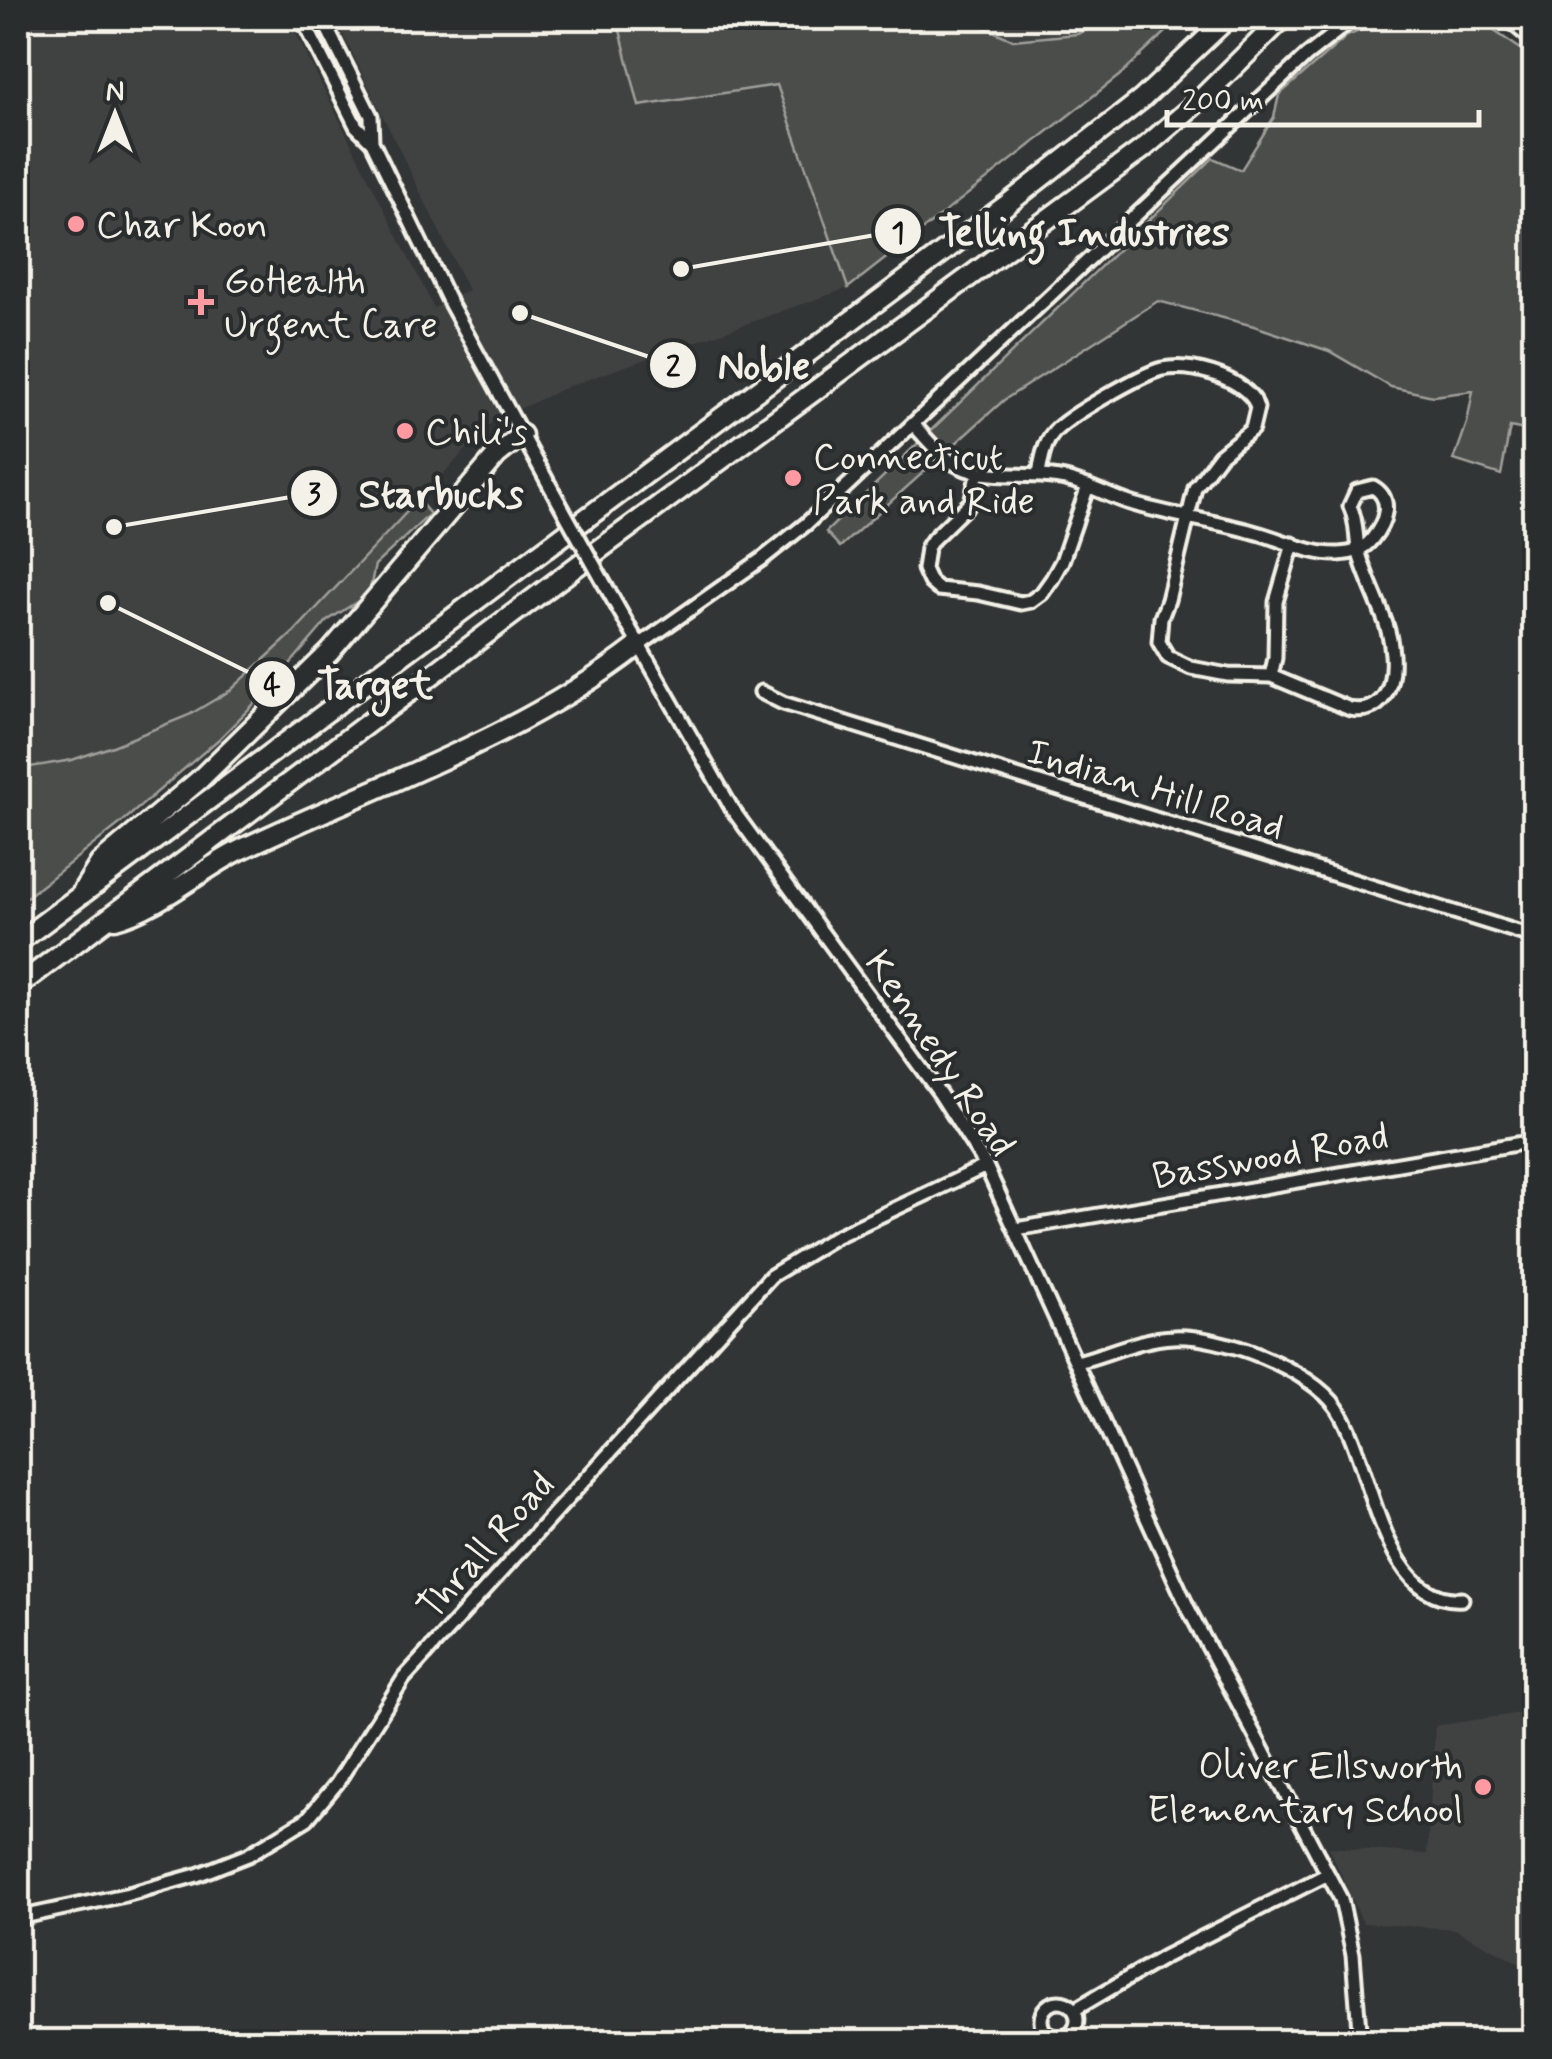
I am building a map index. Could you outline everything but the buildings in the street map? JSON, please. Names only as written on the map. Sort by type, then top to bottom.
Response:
[{"type":"highway","points":[[18,942],[1004,206],[1142,98],[1228,18]]},
{"type":"highway","points":[[18,986],[1144,148],[1201,99],[1283,18]]},
{"type":"highway","points":[[79,896],[100,863],[188,790],[330,652],[497,455],[522,435]]},
{"type":"highway","points":[[100,924],[142,910],[238,851],[502,732],[573,691],[638,646]]},
{"type":"street","name":"Kennedy Road","points":[[302,18],[356,126],[372,142],[450,303],[732,809],[949,1107],[986,1166],[1188,1608],[1341,1899],[1348,1924],[1360,2042]]},
{"type":"street","name":"Kennedy Road","points":[[322,18],[371,116],[372,142]]},
{"type":"street","points":[[638,646],[785,542],[1250,107],[1322,41],[1354,18]]},
{"type":"street","points":[[1506,18],[1534,40]]},
{"type":"street","points":[[914,425],[946,459],[978,471],[1039,475],[1088,486],[1130,502],[1188,515],[1320,553],[1359,551],[1381,526],[1385,512],[1382,492],[1364,487],[1352,498],[1350,506],[1358,529],[1359,551],[1389,632],[1391,671],[1381,702],[1362,711],[1350,709],[1271,676],[1228,675],[1190,668],[1168,657],[1159,642],[1161,618],[1168,600],[1188,515],[1190,498],[1207,468],[1252,429],[1256,420],[1257,408],[1248,392],[1236,382],[1170,368],[1156,370],[1075,415],[1052,433],[1039,475]]},
{"type":"street","points":[[978,471],[971,502],[933,539],[927,548],[924,570],[938,588],[1021,603],[1031,601],[1052,579],[1088,486]]},
{"type":"street","points":[[1271,676],[1276,602],[1293,544]]},
{"type":"street","name":"Indian Hill Road","points":[[761,692],[802,709],[1534,938]]},
{"type":"street","name":"Basswood Road","points":[[1016,1229],[1534,1142]]},
{"type":"street","name":"Thrall Road","points":[[18,1918],[125,1895],[196,1874],[248,1856],[306,1819],[336,1783],[404,1678],[771,1276],[836,1237],[986,1166]]},
{"type":"street","points":[[1077,1362],[1168,1337],[1196,1336],[1267,1359],[1317,1388],[1336,1406],[1351,1434],[1403,1569],[1430,1595],[1444,1600],[1462,1598]]},
{"type":"street","points":[[1074,2010],[1179,1949],[1328,1874]]},
{"type":"shaded area","points":[[18,18],[288,18],[434,308],[468,290],[335,18],[617,18],[640,106],[777,84],[848,288],[569,386],[493,421],[293,633],[231,690],[189,715],[113,746],[72,760],[18,769]]},
{"type":"shaded area","points":[[617,18],[964,18],[1013,40],[1077,34],[1116,18],[1181,18],[1120,75],[848,288],[777,85],[639,106]]},
{"type":"shaded area","points":[[964,18],[1116,18],[1077,34],[1013,40]]},
{"type":"shaded area","points":[[1390,18],[1475,18],[1534,58],[1534,432],[1510,427],[1501,475],[1454,460],[1473,391],[1433,396],[1391,387],[1329,351],[1158,301],[1004,400],[840,547],[826,532],[1213,158],[1241,170],[1274,117],[1279,95],[1347,36]]},
{"type":"shaded area","points":[[418,500],[430,514],[375,565],[369,594],[327,621],[267,691],[219,739],[18,904],[18,769],[72,760],[113,746],[189,715],[231,690],[293,633]]},
{"type":"shaded area","name":"Oliver Ellsworth Elementary School","points":[[1534,1711],[1534,1971],[1455,1929],[1363,1923],[1329,1847],[1427,1854],[1435,1726]]},
{"type":"place","name":"Char Koon","points":[[76,224]]},
{"type":"place","name":"Telling Industries","points":[[681,269]]},
{"type":"place","name":"GoHealth Urgent Care","points":[[201,302]]},
{"type":"place","name":"Noble","points":[[520,313]]},
{"type":"place","name":"Chili's","points":[[405,431]]},
{"type":"place","name":"Connecticut Park and Ride","points":[[793,478]]},
{"type":"place","name":"Starbucks","points":[[114,527]]},
{"type":"place","name":"Target","points":[[108,603]]},
{"type":"place","name":"Oliver Ellsworth Elementary School","points":[[1483,1787]]}]
